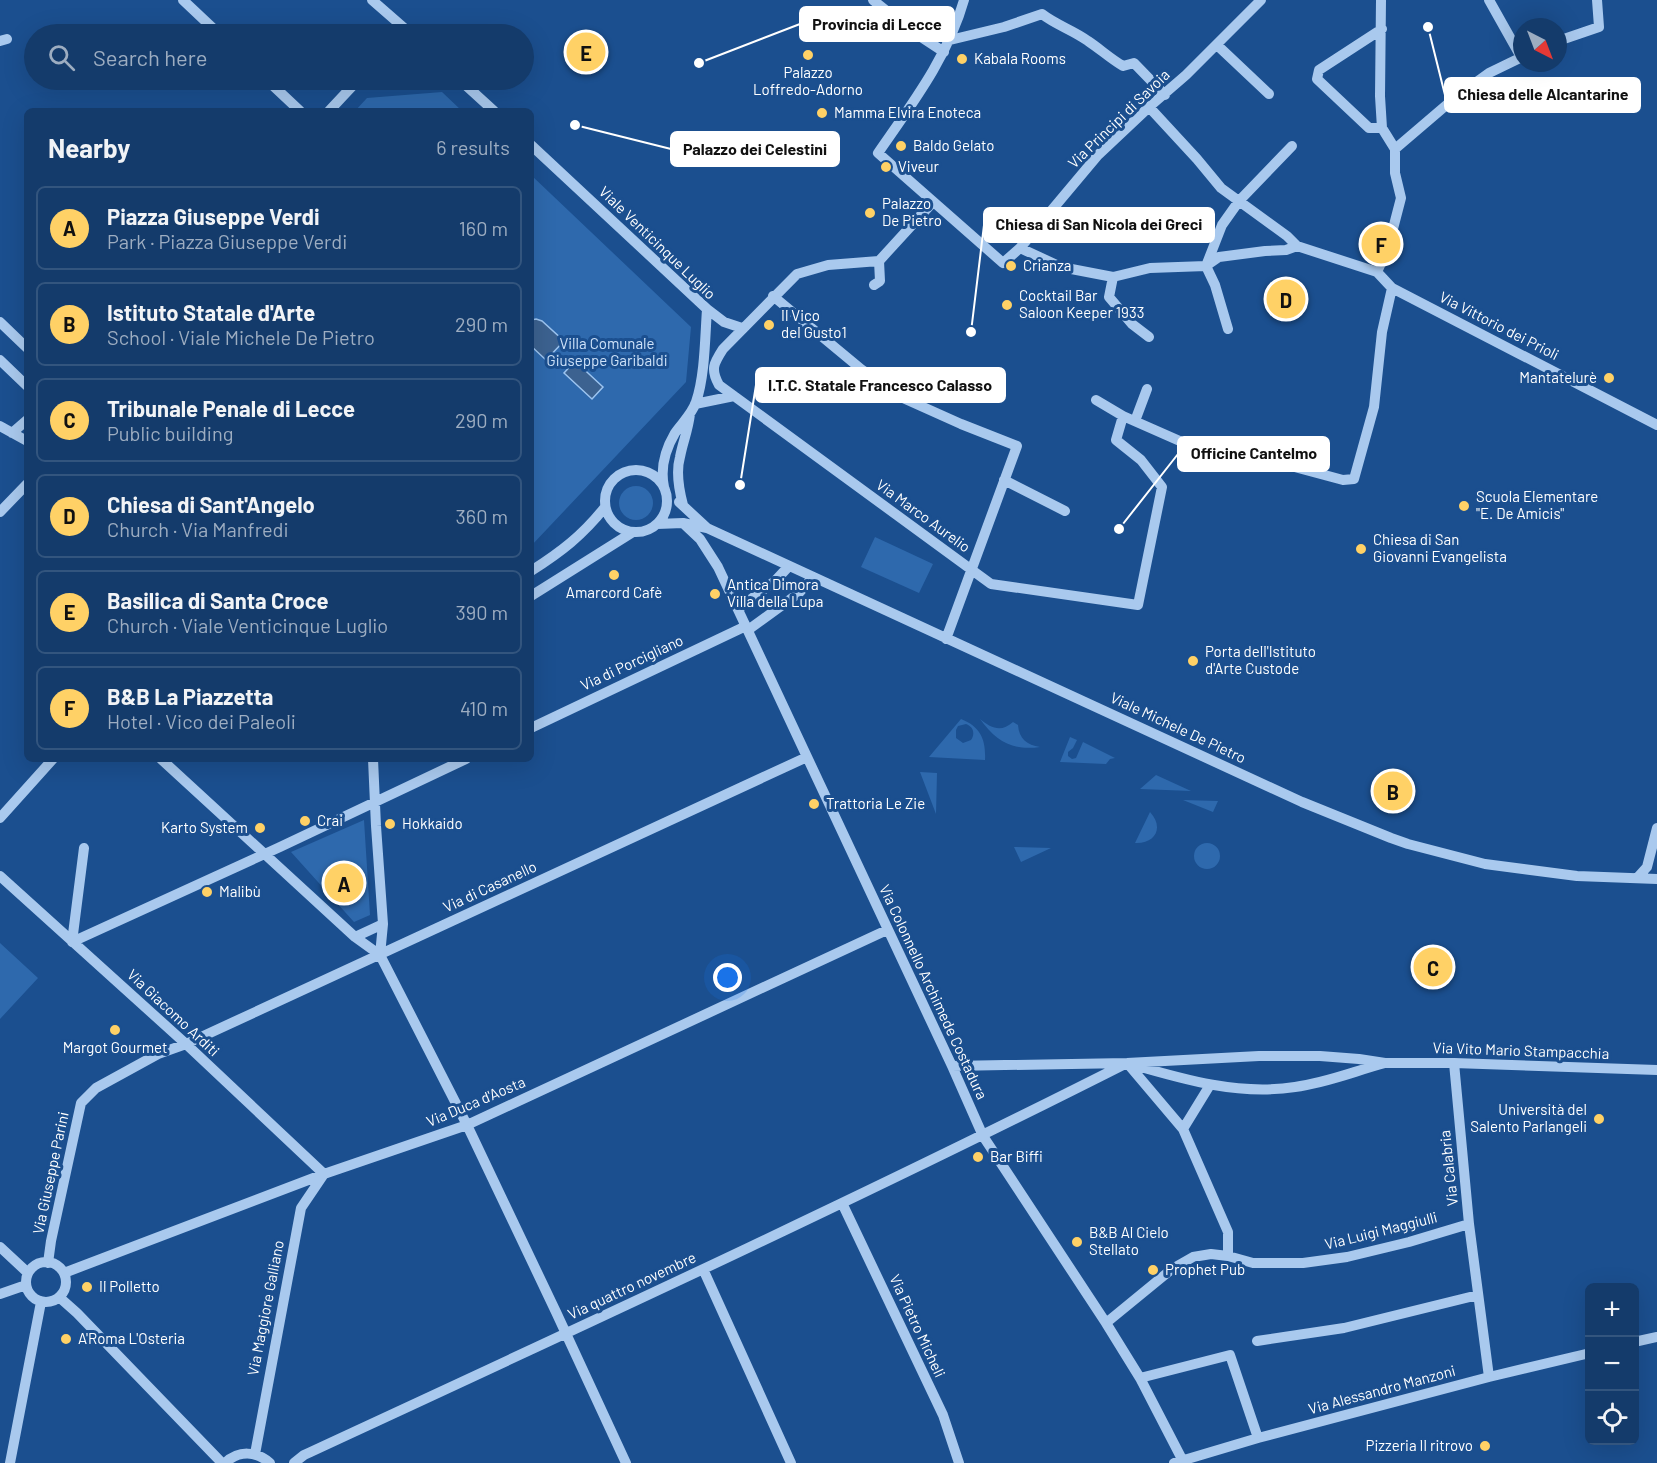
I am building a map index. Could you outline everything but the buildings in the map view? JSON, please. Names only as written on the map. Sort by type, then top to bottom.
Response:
[{"type":"street","points":[[183,0],[208,24]]},
{"type":"street","points":[[372,0],[396,24]]},
{"type":"street","points":[[873,0],[944,52]]},
{"type":"street","points":[[707,309],[724,322],[742,328],[796,274],[828,265],[879,261],[933,202],[878,153],[944,52],[964,0]]},
{"type":"street","name":"Via Principi di Savoia","points":[[933,202],[1003,263],[1020,248],[1098,155],[1165,95],[1261,0]]},
{"type":"street","points":[[1149,107],[1221,188],[1287,236],[1297,246],[1377,272],[1388,248],[1401,198],[1395,173],[1395,149],[1383,128],[1380,96],[1381,0]]},
{"type":"street","points":[[1489,0],[1513,43]]},
{"type":"street","points":[[1567,38],[1599,27],[1597,0]]},
{"type":"street","points":[[950,40],[1004,27],[1042,14],[1055,24],[1087,40],[1123,66],[1134,63],[1165,95]]},
{"type":"street","points":[[1382,28],[1319,70],[1317,80],[1369,128],[1383,128]]},
{"type":"street","points":[[1217,45],[1269,94]]},
{"type":"street","points":[[1395,149],[1457,96],[1489,73],[1513,61]]},
{"type":"street","points":[[278,90],[297,108]]},
{"type":"street","points":[[332,108],[349,90]]},
{"type":"street","points":[[471,90],[491,108]]},
{"type":"street","points":[[1228,329],[1215,285],[1206,266],[1222,225],[1239,201],[1292,146]]},
{"type":"street","name":"Viale Venticinque Luglio","points":[[534,147],[707,309],[700,386],[679,459],[680,492],[683,505]]},
{"type":"street","points":[[1020,248],[1061,267],[1113,277],[1150,268],[1206,266],[1219,257],[1286,250],[1297,246]]},
{"type":"street","points":[[874,285],[880,281],[879,261]]},
{"type":"street","name":"Via Vittorio dei Prioli","points":[[1377,272],[1392,288],[1657,425]]},
{"type":"street","points":[[1113,277],[1110,297],[1132,324],[1149,337]]},
{"type":"street","points":[[1096,400],[1123,416],[1207,453],[1247,454],[1343,480],[1354,478],[1374,407],[1382,332],[1392,288]]},
{"type":"street","points":[[773,296],[861,369],[903,398],[1017,446],[946,639]]},
{"type":"street","points":[[0,322],[24,345]]},
{"type":"street","name":"Via Marco Aurelio","points":[[742,328],[714,363],[713,375],[718,385],[991,584],[1138,605],[1162,487],[1141,460],[1116,440],[1123,416]]},
{"type":"street","points":[[0,360],[24,383]]},
{"type":"street","points":[[1135,421],[1147,389]]},
{"type":"street","points":[[665,491],[658,479],[650,474],[631,471],[622,474],[608,488],[604,497],[605,507],[615,524],[623,530],[641,532],[657,524],[666,511],[665,491],[661,474],[674,435],[693,409],[734,396]]},
{"type":"street","points":[[12,433],[24,423]]},
{"type":"street","points":[[0,426],[24,439]]},
{"type":"street","points":[[1004,480],[1065,511]]},
{"type":"street","points":[[0,512],[24,487]]},
{"type":"street","name":"Viale Michele De Pietro","points":[[665,491],[707,528]]},
{"type":"street","points":[[534,569],[579,537],[605,507]]},
{"type":"street","name":"Viale Michele De Pietro","points":[[657,524],[683,523],[707,528],[1302,802],[1408,844],[1485,864],[1577,876],[1657,879]]},
{"type":"street","name":"Via Colonnello Archimede Costadura","points":[[683,523],[700,539],[718,567],[983,1136],[1140,1378],[1180,1462]]},
{"type":"street","points":[[534,594],[633,532]]},
{"type":"street","points":[[738,609],[775,582],[789,566]]},
{"type":"street","name":"Via di Porcigliano","points":[[534,727],[747,628],[800,592],[813,577]]},
{"type":"street","name":"Via di Casanello","points":[[186,1044],[807,757]]},
{"type":"street","points":[[0,818],[50,762]]},
{"type":"street","points":[[164,762],[355,937],[380,955],[467,1125],[626,1463]]},
{"type":"street","points":[[373,762],[383,924],[380,955]]},
{"type":"street","points":[[72,942],[460,762]]},
{"type":"street","points":[[1637,878],[1647,867],[1657,828]]},
{"type":"street","points":[[72,942],[84,848]]},
{"type":"street","name":"Via Giacomo Arditi","points":[[0,876],[186,1044],[324,1174]]},
{"type":"street","points":[[355,937],[383,924]]},
{"type":"street","name":"Via Duca d'Aosta","points":[[64,1273],[324,1174],[467,1125],[887,930]]},
{"type":"street","name":"Via Giuseppe Parini","points":[[48,1263],[81,1103],[96,1088],[159,1054],[186,1044]]},
{"type":"street","name":"Via Vito Mario Stampacchia","points":[[952,1066],[1320,1056],[1385,1063],[1657,1070]]},
{"type":"street","points":[[1127,1063],[1183,1129],[1228,1232],[1228,1256]]},
{"type":"street","name":"Via Vito Mario Stampacchia","points":[[983,1136],[1127,1063],[1198,1083],[1268,1090],[1297,1087],[1385,1063]]},
{"type":"street","name":"Via Calabria","points":[[1454,1063],[1469,1224],[1489,1377]]},
{"type":"street","points":[[1183,1129],[1210,1085]]},
{"type":"street","name":"Via quattro novembre","points":[[294,1463],[304,1455],[567,1334],[983,1136]]},
{"type":"street","name":"Via Maggiore Galliano","points":[[255,1454],[301,1208],[324,1174]]},
{"type":"street","name":"Via Pietro Micheli","points":[[842,1203],[943,1415],[959,1463]]},
{"type":"street","name":"Via Luigi Maggiulli","points":[[1106,1323],[1172,1269],[1193,1257],[1211,1254],[1253,1263],[1303,1263],[1347,1257],[1469,1224]]},
{"type":"street","points":[[0,1247],[28,1273]]},
{"type":"street","points":[[48,1263],[60,1268],[64,1273],[66,1286],[54,1301],[41,1302],[31,1296],[26,1285],[28,1273],[37,1265],[48,1263]]},
{"type":"street","points":[[703,1269],[791,1463]]},
{"type":"street","points":[[0,1294],[26,1285]]},
{"type":"street","points":[[1257,1341],[1344,1328],[1478,1295]]},
{"type":"street","points":[[59,1297],[224,1463],[246,1453],[255,1454],[270,1463]]},
{"type":"street","points":[[0,1462],[8,1463],[41,1302]]},
{"type":"street","points":[[1639,1341],[1657,1337]]},
{"type":"street","name":"Via Alessandro Manzoni","points":[[1180,1462],[1258,1438],[1585,1354]]},
{"type":"street","points":[[1140,1378],[1230,1355],[1258,1438]]},
{"type":"green space","points":[[442,92],[459,108],[358,108],[367,98]]},
{"type":"green space","name":"Villa Comunale Giuseppe Garibaldi","points":[[534,178],[691,327],[686,382],[534,543]]},
{"type":"green space","points":[[636,486],[648,491],[653,503],[648,515],[636,520],[624,515],[619,503],[624,491]]},
{"type":"green space","points":[[875,537],[933,564],[919,593],[861,567]]},
{"type":"green space","points":[[961,719],[978,730],[983,740],[985,760],[929,757]],"holes":[[[969,725],[973,735],[971,740],[963,743],[956,738],[956,730],[958,726]]]},
{"type":"green space","points":[[980,719],[996,728],[1013,722],[1018,725],[1024,740],[1040,747],[1021,747],[1006,743],[992,733]]},
{"type":"green space","points":[[1070,737],[1077,740],[1068,752],[1068,756],[1072,759],[1076,758],[1083,742],[1115,758],[1110,759],[1106,764],[1060,762]]},
{"type":"green space","points":[[920,772],[937,773],[936,814]]},
{"type":"green space","points":[[1156,775],[1191,791],[1140,789]]},
{"type":"green space","points":[[1183,800],[1218,801],[1213,812]]},
{"type":"green space","points":[[1150,812],[1157,823],[1156,834],[1148,841],[1135,843]]},
{"type":"green space","points":[[364,820],[370,915],[354,922],[291,852]]},
{"type":"green space","points":[[1207,843],[1216,847],[1220,856],[1216,865],[1207,869],[1198,865],[1194,856],[1198,847]]},
{"type":"green space","points":[[1014,847],[1051,848],[1021,862]]},
{"type":"green space","points":[[0,943],[38,978],[0,1019]]},
{"type":"shaded area","points":[[534,319],[542,321],[564,341],[546,360],[534,349]]},
{"type":"shaded area","points":[[575,361],[603,387],[592,399],[564,373]]},
{"type":"place","name":"Chiesa delle Alcantarine","points":[[1428,27]]},
{"type":"place","name":"Basilica di Santa Croce","points":[[586,52]]},
{"type":"place","name":"Palazzo Loffredo-Adorno","points":[[808,55]]},
{"type":"place","name":"Kabala Rooms","points":[[962,59]]},
{"type":"place","name":"Provincia di Lecce","points":[[699,63]]},
{"type":"place","name":"Mamma Elvira Enoteca","points":[[822,113]]},
{"type":"place","name":"Palazzo dei Celestini","points":[[575,125]]},
{"type":"place","name":"Baldo Gelato","points":[[901,146]]},
{"type":"place","name":"Viveur","points":[[886,167]]},
{"type":"place","name":"Palazzo De Pietro","points":[[870,213]]},
{"type":"place","name":"B&B La Piazzetta","points":[[1381,244]]},
{"type":"place","name":"Crianza","points":[[1011,266]]},
{"type":"place","name":"Chiesa di Sant'Angelo","points":[[1286,299]]},
{"type":"place","name":"Cocktail Bar Saloon Keeper 1933","points":[[1007,305]]},
{"type":"place","name":"Il Vico del Gusto1","points":[[769,325]]},
{"type":"place","name":"Chiesa di San Nicola dei Greci","points":[[971,332]]},
{"type":"place","name":"Mantatelurè","points":[[1609,378]]},
{"type":"place","name":"I.T.C. Statale Francesco Calasso","points":[[740,485]]},
{"type":"place","name":"Scuola Elementare \"E. De Amicis\"","points":[[1464,506]]},
{"type":"place","name":"Officine Cantelmo","points":[[1119,529]]},
{"type":"place","name":"Chiesa di San Giovanni Evangelista","points":[[1361,549]]},
{"type":"place","name":"Amarcord Cafè","points":[[614,575]]},
{"type":"place","name":"Antica Dimora Villa della Lupa","points":[[715,594]]},
{"type":"place","name":"Porta dell'Istituto d'Arte Custode","points":[[1193,661]]},
{"type":"place","name":"Istituto Statale d'Arte","points":[[1393,791]]},
{"type":"place","name":"Trattoria Le Zie","points":[[814,804]]},
{"type":"place","name":"Crai","points":[[305,821]]},
{"type":"place","name":"Hokkaido","points":[[390,824]]},
{"type":"place","name":"Karto System","points":[[260,828]]},
{"type":"place","name":"Piazza Giuseppe Verdi","points":[[344,883]]},
{"type":"place","name":"Malibù","points":[[207,892]]},
{"type":"place","name":"Tribunale Penale di Lecce","points":[[1433,967]]},
{"type":"place","name":"Margot Gourmet","points":[[115,1030]]},
{"type":"place","name":"Università del Salento Parlangeli","points":[[1599,1119]]},
{"type":"place","name":"Bar Biffi","points":[[978,1157]]},
{"type":"place","name":"B&B Al Cielo Stellato","points":[[1077,1242]]},
{"type":"place","name":"Prophet Pub","points":[[1153,1270]]},
{"type":"place","name":"Il Polletto","points":[[87,1287]]},
{"type":"place","name":"A'Roma L'Osteria","points":[[66,1339]]},
{"type":"place","name":"Pizzeria Il ritrovo","points":[[1485,1446]]}]
